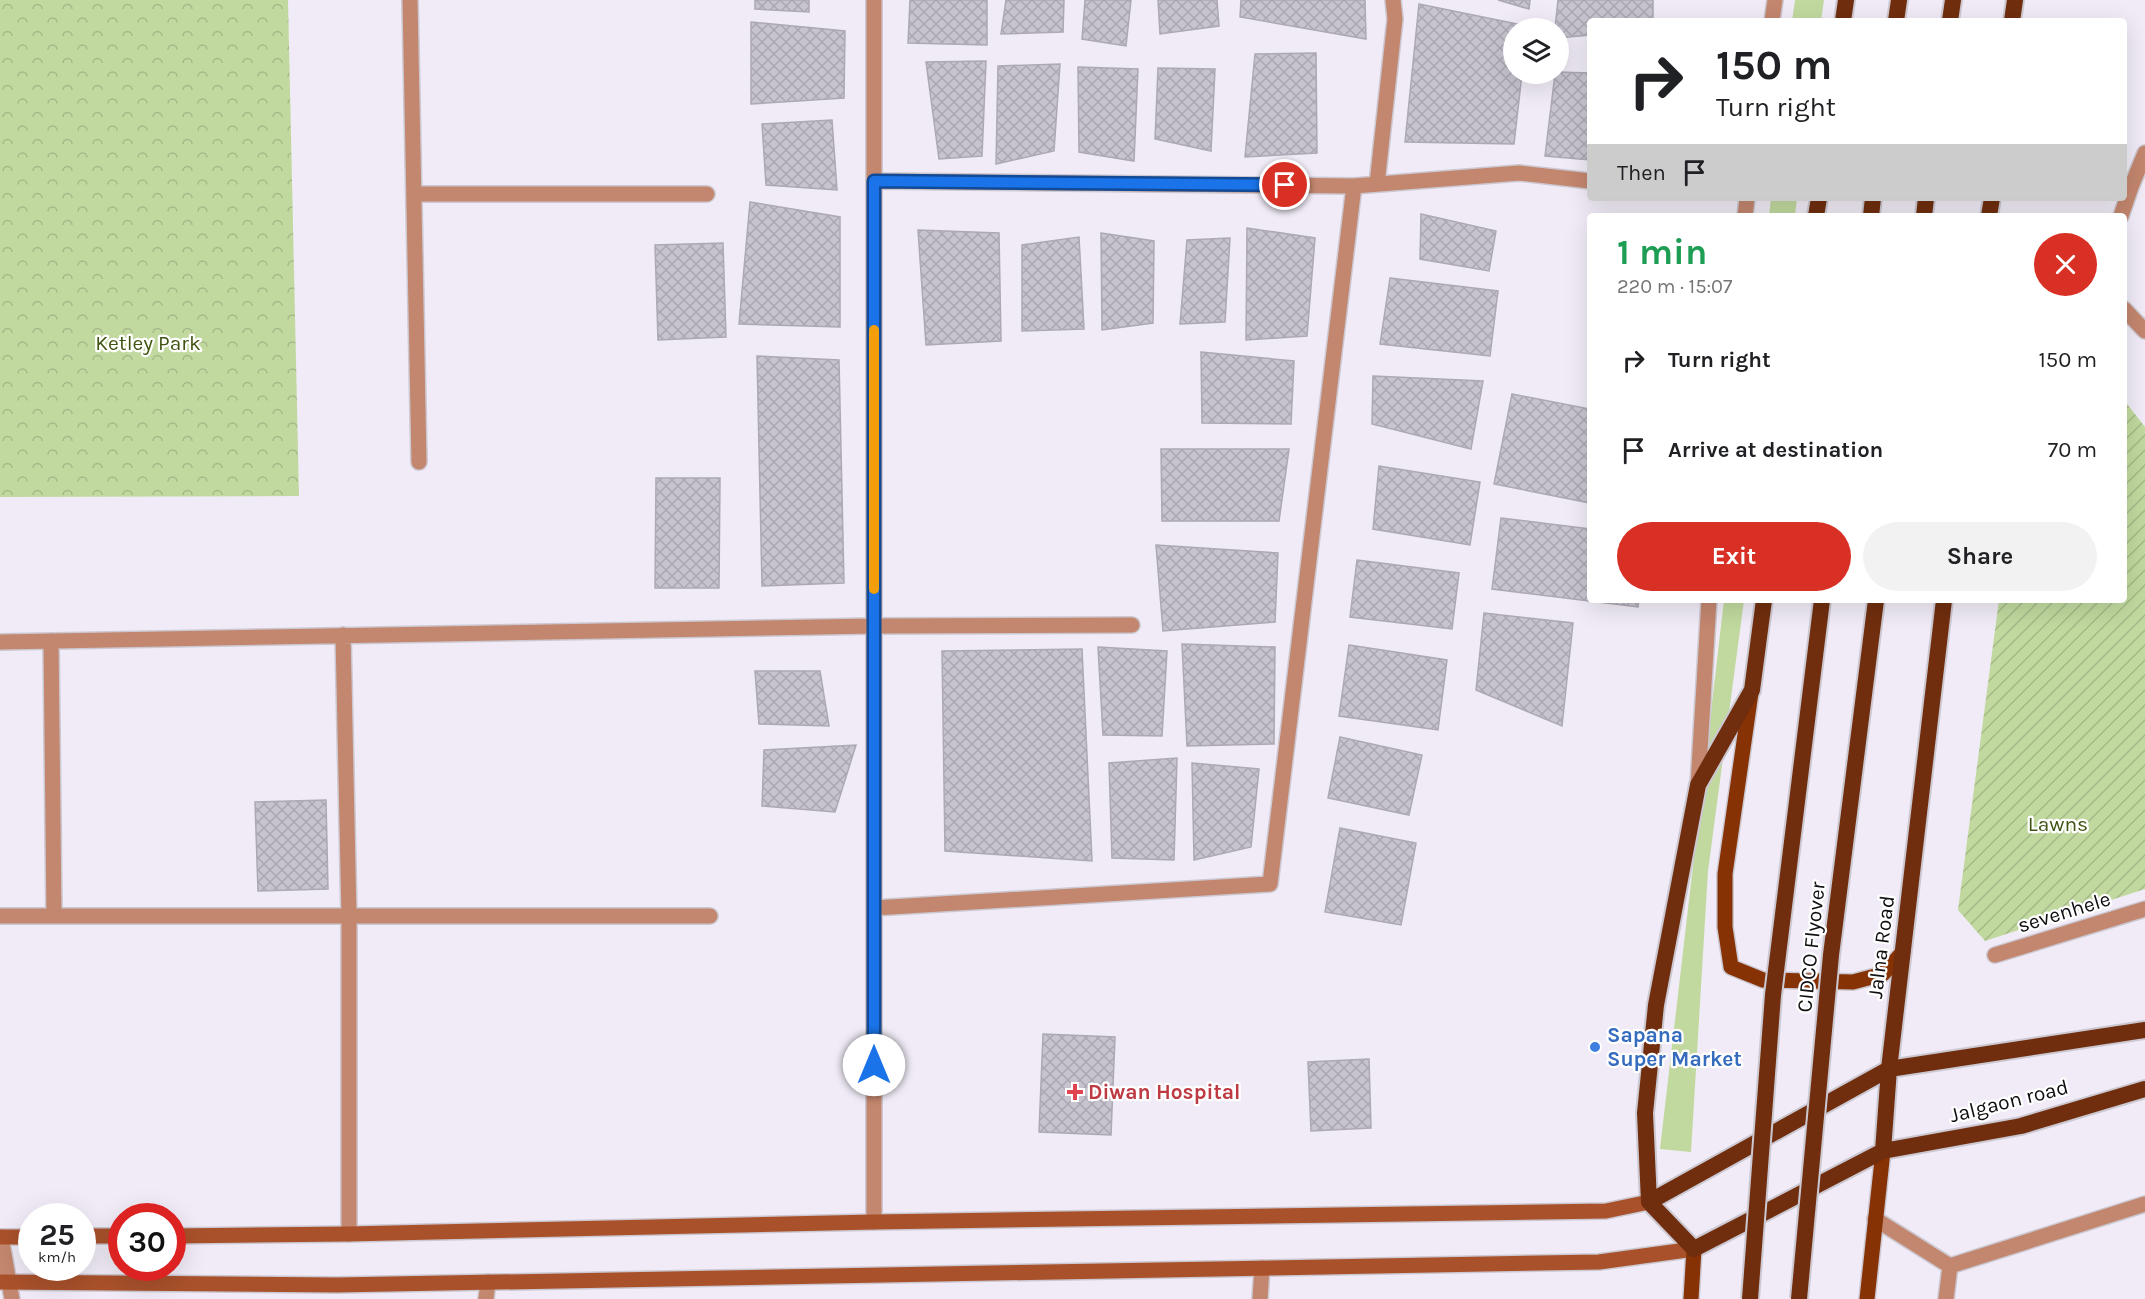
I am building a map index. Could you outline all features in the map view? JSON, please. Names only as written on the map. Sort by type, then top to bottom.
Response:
[{"type":"highway","points":[[1843,18],[1846,0]]},
{"type":"highway","points":[[1896,18],[1899,0]]},
{"type":"highway","points":[[1950,18],[1953,0]]},
{"type":"highway","points":[[2012,18],[2015,0]]},
{"type":"highway","points":[[1694,1249],[1649,1202],[1645,1113],[1656,1005],[1698,785],[1752,690],[1764,603]]},
{"type":"highway","name":"CIDCO Flyover","points":[[1750,1299],[1773,994],[1822,603]]},
{"type":"highway","name":"CIDCO Flyover","points":[[1799,1299],[1831,955],[1876,603]]},
{"type":"highway","name":"Jalna Road","points":[[1883,1151],[1889,1069],[1944,603]]},
{"type":"highway","name":"Jalgaon road","points":[[1889,1069],[2145,1030]]},
{"type":"highway","points":[[1649,1202],[1889,1069]]},
{"type":"highway","name":"Jalgaon road","points":[[1694,1249],[1883,1151],[2021,1126],[2145,1089]]},
{"type":"main road","points":[[1752,690],[1725,874],[1725,927],[1731,967],[1763,980],[1853,982],[1884,974],[1903,952]]},
{"type":"main road","name":"Jalna Road","points":[[1867,1299],[1883,1151]]},
{"type":"main road","points":[[186,1236],[1606,1210],[1649,1202]]},
{"type":"main road","points":[[0,1237],[18,1237]]},
{"type":"main road","points":[[4,1281],[337,1285],[1599,1262],[1694,1249],[1691,1299]]},
{"type":"street","points":[[410,0],[418,462]]},
{"type":"street","points":[[874,0],[874,1222]]},
{"type":"street","points":[[1377,184],[1395,19],[1393,0]]},
{"type":"street","points":[[1772,18],[1775,0]]},
{"type":"street","points":[[2127,198],[2145,153]]},
{"type":"street","points":[[874,181],[1354,186],[1519,173],[1587,181]]},
{"type":"street","points":[[874,908],[1270,884],[1354,186]]},
{"type":"street","points":[[414,194],[707,194]]},
{"type":"street","points":[[2127,312],[2145,331]]},
{"type":"street","points":[[1698,785],[1709,603]]},
{"type":"street","points":[[0,642],[874,626],[1132,625]]},
{"type":"street","points":[[343,635],[349,916],[349,1234]]},
{"type":"street","points":[[51,641],[54,916]]},
{"type":"street","name":"sevenhele","points":[[1995,955],[2145,909]]},
{"type":"street","points":[[0,916],[710,916]]},
{"type":"street","points":[[1875,1219],[1950,1266],[2145,1204]]},
{"type":"street","points":[[0,1237],[4,1281],[12,1299]]},
{"type":"street","points":[[1946,1299],[1950,1266]]},
{"type":"street","points":[[1260,1299],[1262,1268]]},
{"type":"street","points":[[486,1299],[488,1282]]},
{"type":"green space","name":"Ketley Park","points":[[0,0],[288,0],[299,496],[0,497]]},
{"type":"green space","points":[[1795,0],[1824,0],[1821,18],[1792,18]]},
{"type":"green space","points":[[1771,201],[1797,201],[1795,213],[1769,213]]},
{"type":"green space","name":"Lawns","points":[[2127,404],[2145,427],[2145,889],[1985,941],[1958,910],[1999,603],[2127,603]]},
{"type":"green space","points":[[1724,603],[1744,603],[1708,871],[1691,1152],[1660,1149]]},
{"type":"building","points":[[755,0],[809,0],[809,12],[755,9]]},
{"type":"building","points":[[910,0],[987,0],[987,45],[908,43]]},
{"type":"building","points":[[1006,0],[1064,0],[1063,32],[1001,34]]},
{"type":"building","points":[[1085,0],[1131,0],[1126,46],[1082,39]]},
{"type":"building","points":[[1158,0],[1217,0],[1219,26],[1160,34]]},
{"type":"building","points":[[1241,0],[1365,0],[1366,39],[1240,17]]},
{"type":"building","points":[[1498,0],[1530,0],[1529,9]]},
{"type":"building","points":[[1558,0],[1653,0],[1653,18],[1587,18],[1587,35],[1569,37],[1569,18],[1556,18]]},
{"type":"building","points":[[1419,4],[1503,21],[1503,84],[1521,84],[1514,144],[1405,142]]},
{"type":"building","points":[[751,22],[845,31],[844,98],[751,104]]},
{"type":"building","points":[[1316,53],[1317,153],[1245,157],[1255,54]]},
{"type":"building","points":[[986,61],[982,156],[939,159],[926,62]]},
{"type":"building","points":[[1060,64],[1054,151],[996,164],[998,66]]},
{"type":"building","points":[[1078,67],[1138,69],[1134,161],[1079,152]]},
{"type":"building","points":[[1158,68],[1215,69],[1211,151],[1155,139]]},
{"type":"building","points":[[1569,72],[1587,73],[1587,160],[1545,156],[1554,84],[1569,84]]},
{"type":"building","points":[[832,120],[837,190],[766,185],[762,124]]},
{"type":"building","points":[[750,202],[840,217],[840,327],[739,324]]},
{"type":"building","points":[[1421,214],[1496,231],[1489,271],[1420,259]]},
{"type":"building","points":[[1247,228],[1315,238],[1307,336],[1246,340]]},
{"type":"building","points":[[918,230],[999,233],[1001,341],[926,345]]},
{"type":"building","points":[[1101,233],[1154,241],[1153,323],[1102,330]]},
{"type":"building","points":[[1079,237],[1084,329],[1022,331],[1022,245]]},
{"type":"building","points":[[1230,238],[1225,322],[1180,324],[1187,240]]},
{"type":"building","points":[[723,243],[726,337],[658,340],[655,245]]},
{"type":"building","points":[[1390,278],[1498,291],[1490,356],[1380,344]]},
{"type":"building","points":[[1201,352],[1294,361],[1291,424],[1202,423]]},
{"type":"building","points":[[757,356],[839,360],[844,583],[762,586]]},
{"type":"building","points":[[1373,376],[1483,381],[1471,449],[1372,424]]},
{"type":"building","points":[[1512,394],[1587,408],[1587,502],[1494,484]]},
{"type":"building","points":[[1161,449],[1289,449],[1279,521],[1162,521]]},
{"type":"building","points":[[1379,466],[1480,482],[1470,545],[1373,529]]},
{"type":"building","points":[[656,478],[720,478],[719,588],[655,588]]},
{"type":"building","points":[[1501,518],[1587,529],[1587,601],[1492,589]]},
{"type":"building","points":[[1156,545],[1278,553],[1275,622],[1163,631]]},
{"type":"building","points":[[1357,560],[1459,573],[1452,629],[1350,617]]},
{"type":"building","points":[[1606,603],[1639,603],[1638,607]]},
{"type":"building","points":[[1484,613],[1573,623],[1562,726],[1476,690]]},
{"type":"building","points":[[1182,644],[1275,647],[1274,744],[1187,746]]},
{"type":"building","points":[[1349,645],[1447,660],[1438,730],[1339,716]]},
{"type":"building","points":[[1098,647],[1167,651],[1162,736],[1103,735]]},
{"type":"building","points":[[1082,649],[1092,861],[945,851],[942,651]]},
{"type":"building","points":[[755,671],[820,671],[829,726],[759,724]]},
{"type":"building","points":[[1340,737],[1422,755],[1409,815],[1328,798]]},
{"type":"building","points":[[856,745],[835,812],[762,806],[764,750]]},
{"type":"building","points":[[1177,758],[1174,860],[1112,858],[1109,763]]},
{"type":"building","points":[[1192,763],[1259,769],[1251,847],[1194,860]]},
{"type":"building","points":[[326,800],[328,889],[258,891],[255,802]]},
{"type":"building","points":[[1340,828],[1416,843],[1401,925],[1325,912]]},
{"type":"building","points":[[1043,1034],[1115,1037],[1111,1135],[1039,1132]]},
{"type":"building","points":[[1369,1059],[1371,1128],[1311,1131],[1308,1062]]},
{"type":"slow traffic","points":[[874,330],[874,589]]},
{"type":"place","name":"Sapana Super Market","points":[[1595,1047]]},
{"type":"place","name":"Diwan Hospital","points":[[1075,1092]]},
{"type":"route","points":[[874,1065],[874,181],[1285,185]]}]
